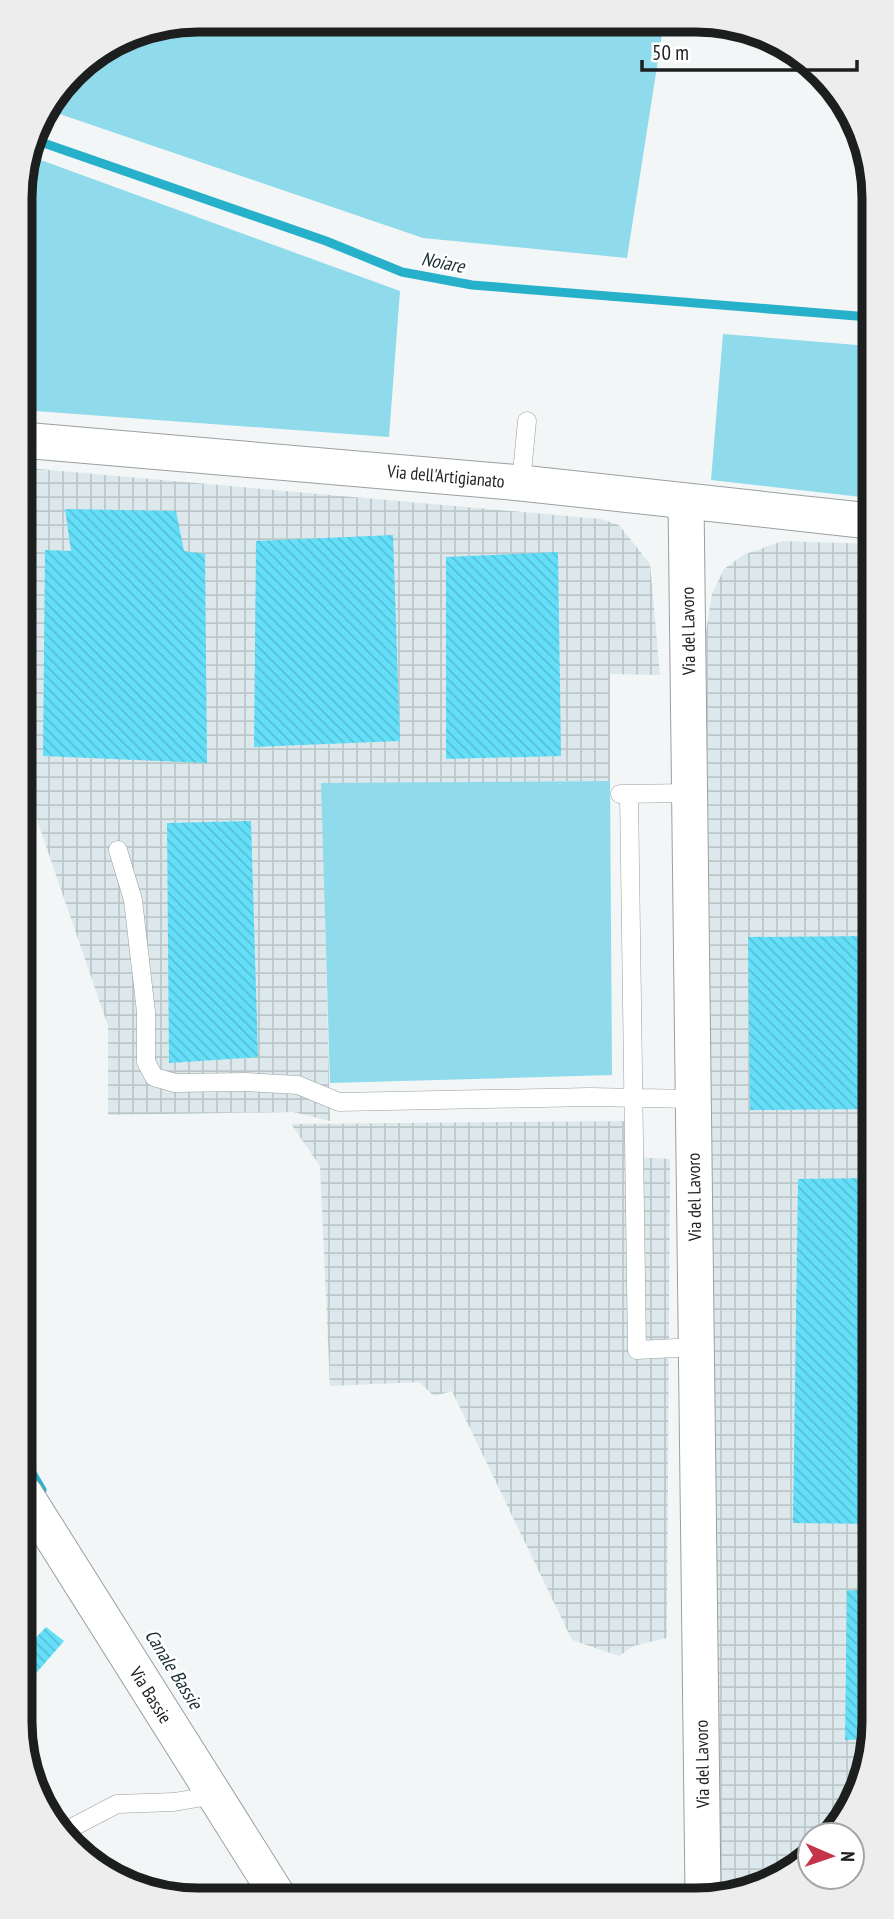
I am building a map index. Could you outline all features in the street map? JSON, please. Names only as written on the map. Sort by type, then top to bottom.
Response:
[{"type":"street","name":"Via dell'Artigianato","points":[[32,441],[521,483],[862,519]]},
{"type":"street","name":"Via del Lavoro","points":[[686,501],[704,1887]]},
{"type":"street","name":"Via Bassie","points":[[31,1504],[273,1888]]},
{"type":"lane","points":[[521,483],[527,421]]},
{"type":"lane","points":[[690,793],[623,794],[633,1099],[637,1350],[696,1347]]},
{"type":"lane","points":[[118,850],[133,900],[146,1012],[146,1062],[154,1077],[174,1083],[298,1084],[339,1102],[590,1097],[693,1099]]},
{"type":"lane","points":[[71,1828],[117,1804],[174,1802],[215,1795]]},
{"type":"shaded area","points":[[187,32],[662,32],[627,258],[423,238],[56,113],[73,88],[105,60],[134,44],[155,37]]},
{"type":"shaded area","points":[[36,158],[400,291],[389,437],[32,411],[32,187]]},
{"type":"shaded area","points":[[723,334],[862,345],[862,497],[711,480]]},
{"type":"shaded area","points":[[32,468],[601,519],[619,525],[650,564],[660,675],[610,674],[610,781],[322,784],[330,1121],[293,1112],[108,1115],[108,1026],[32,804]]},
{"type":"shaded area","points":[[783,541],[862,544],[862,1732],[854,1775],[829,1821],[796,1821],[796,1854],[760,1875],[721,1885],[706,632],[712,594],[724,569],[743,555]]},
{"type":"shaded area","points":[[610,781],[612,1075],[330,1083],[321,783]]},
{"type":"shaded area","points":[[634,1121],[633,1157],[670,1159],[667,1638],[633,1646],[619,1656],[572,1640],[452,1391],[434,1396],[419,1382],[330,1386],[320,1166],[291,1124]]},
{"type":"building","points":[[65,509],[176,511],[184,551],[205,554],[207,763],[43,756],[45,550],[71,551]]},
{"type":"building","points":[[393,535],[400,741],[254,747],[256,541]]},
{"type":"building","points":[[558,552],[561,756],[446,759],[446,557]]},
{"type":"building","points":[[251,821],[258,1057],[169,1063],[167,823]]},
{"type":"building","points":[[862,936],[862,1109],[750,1110],[748,937]]},
{"type":"building","points":[[862,1178],[862,1524],[793,1523],[798,1179]]},
{"type":"building","points":[[847,1590],[862,1591],[862,1732],[861,1739],[845,1740]]},
{"type":"building","points":[[46,1627],[64,1641],[31,1679],[31,1643]]},
{"type":"waterway","name":"Noiare","points":[[41,142],[326,241],[402,272],[472,285],[862,316]]},
{"type":"waterway","name":"Canale Bassie","points":[[31,1472],[42,1490]]}]
